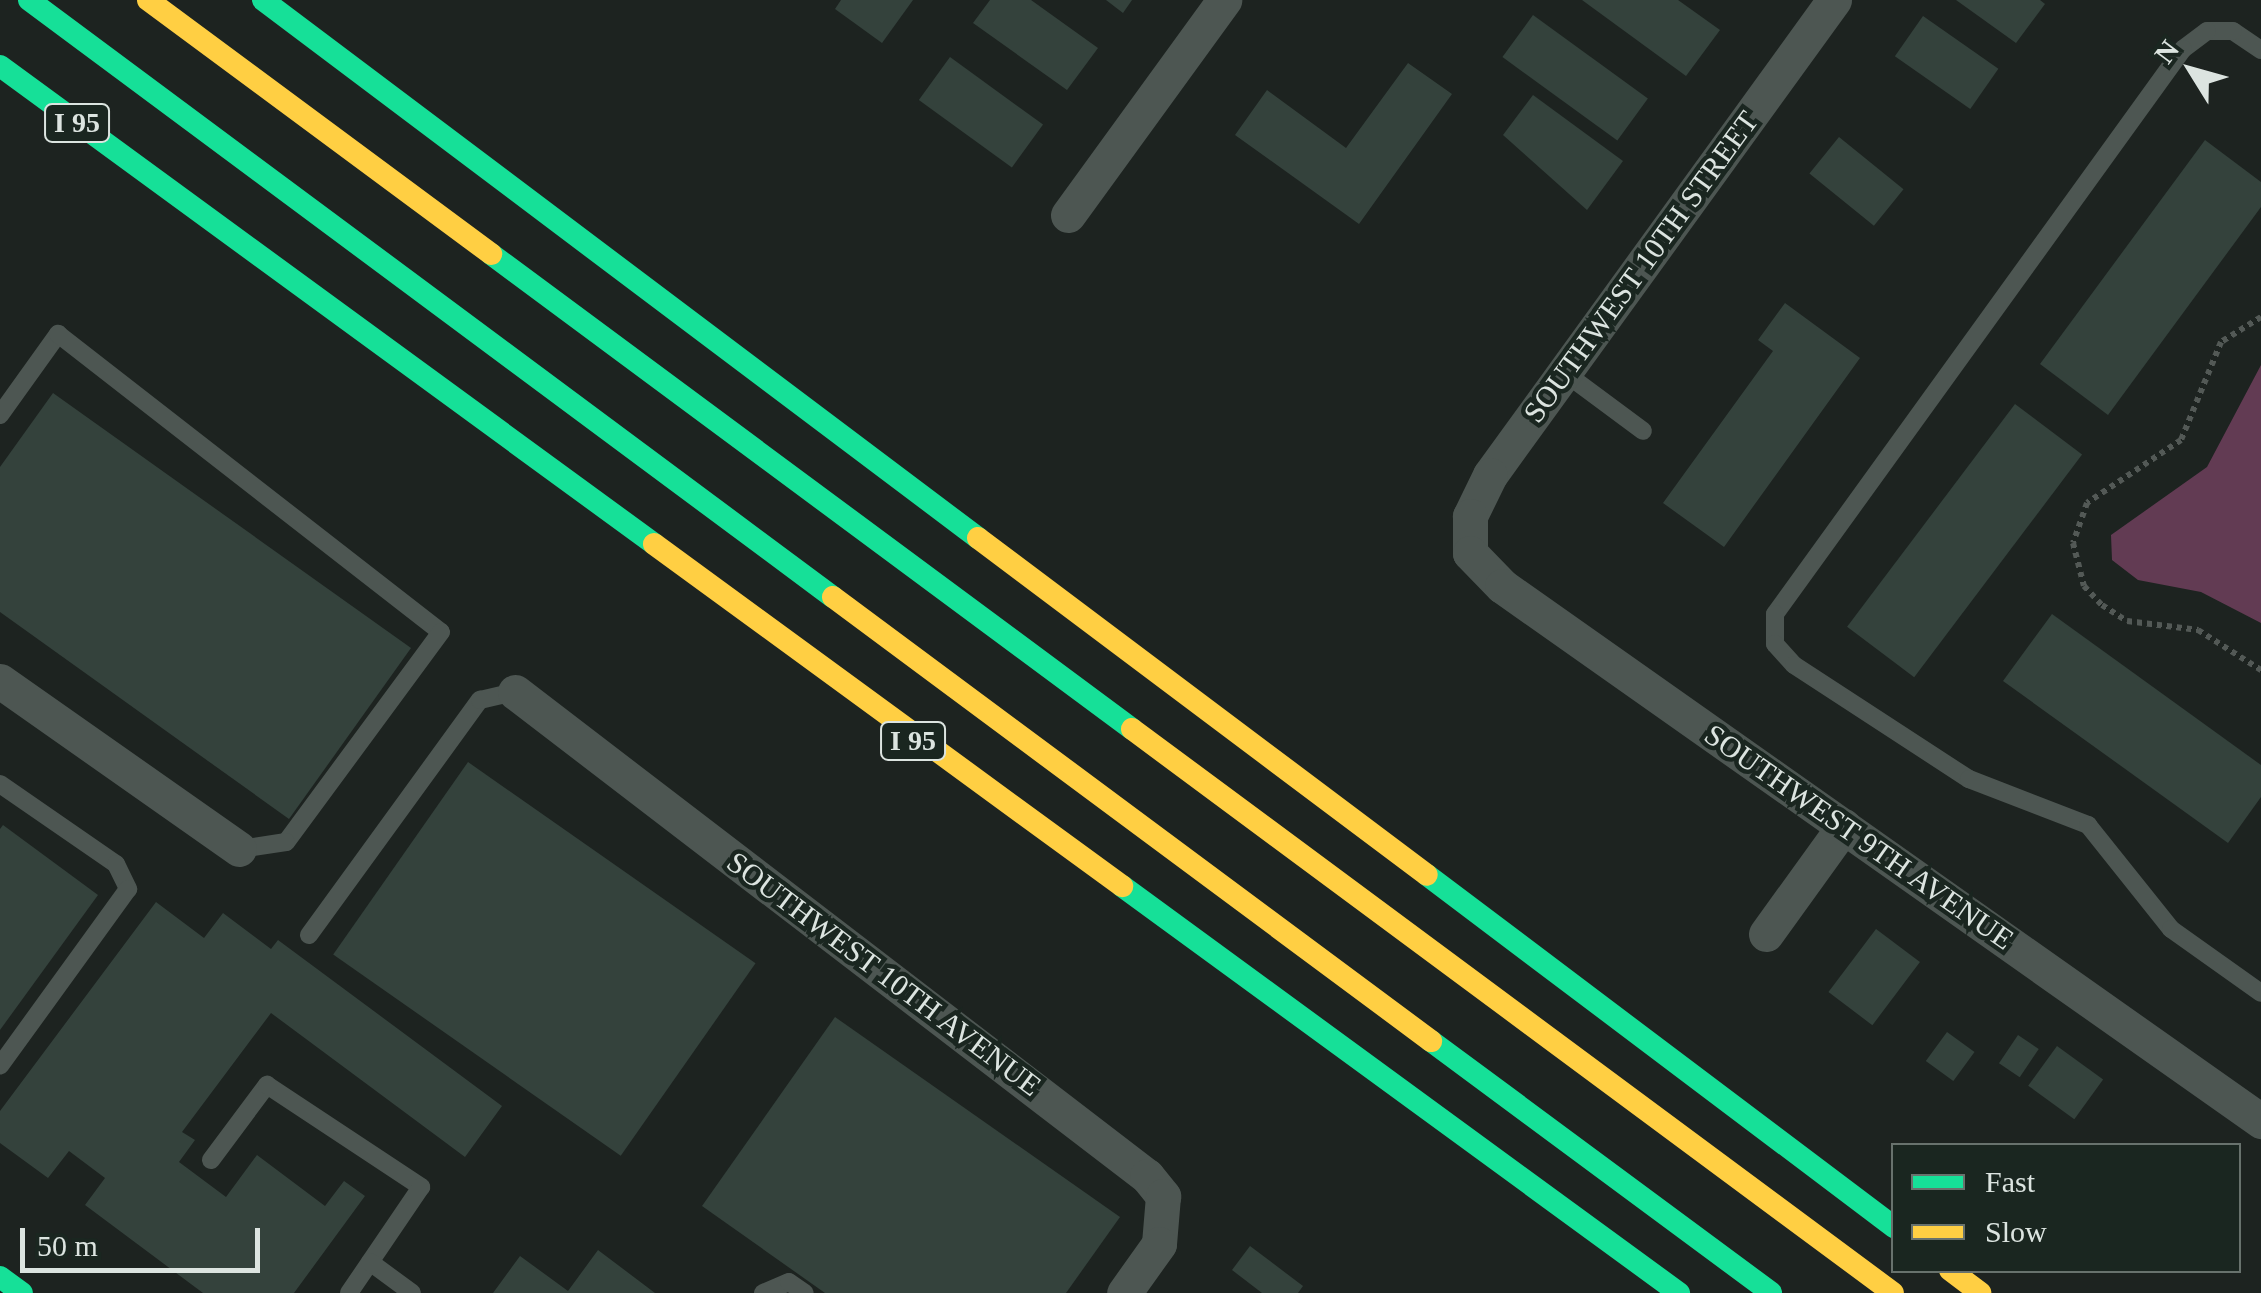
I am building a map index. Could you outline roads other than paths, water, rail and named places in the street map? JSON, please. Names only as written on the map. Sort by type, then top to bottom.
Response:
[{"type":"main road","points":[[28,0],[1771,1293]]},
{"type":"main road","points":[[148,0],[1892,1293]]},
{"type":"main road","points":[[263,0],[1891,1226]]},
{"type":"main road","name":"I 95","points":[[0,66],[1679,1293]]},
{"type":"main road","points":[[1954,1273],[1980,1293]]},
{"type":"main road","points":[[0,1278],[22,1293]]},
{"type":"street","points":[[1068,215],[1224,0]]},
{"type":"street","name":"SOUTHWEST 10TH STREET","points":[[1467,543],[1482,490],[1834,0]]},
{"type":"street","name":"SOUTHWEST 9TH AVENUE","points":[[1467,543],[1502,586],[2261,1121]]},
{"type":"street","points":[[0,681],[238,850]]},
{"type":"street","name":"SOUTHWEST 10TH AVENUE","points":[[515,692],[1148,1176],[1163,1196],[1159,1244],[1124,1293]]},
{"type":"street","points":[[1766,934],[1844,826]]},
{"type":"lane","points":[[2261,50],[2233,32],[2206,30],[2183,49],[1775,614],[1775,644],[1794,665],[1969,779],[2088,825],[2171,929],[2261,993]]},
{"type":"lane","points":[[0,415],[58,334],[441,632],[286,842],[238,850]]},
{"type":"lane","points":[[1564,374],[1644,431]]},
{"type":"lane","points":[[309,935],[480,700],[515,692]]},
{"type":"lane","points":[[0,784],[116,864],[128,889],[0,1066]]},
{"type":"lane","points":[[211,1160],[268,1085],[422,1187],[349,1293]]},
{"type":"lane","points":[[370,1262],[412,1293]]},
{"type":"lane","points":[[764,1293],[789,1282],[805,1293]]}]
